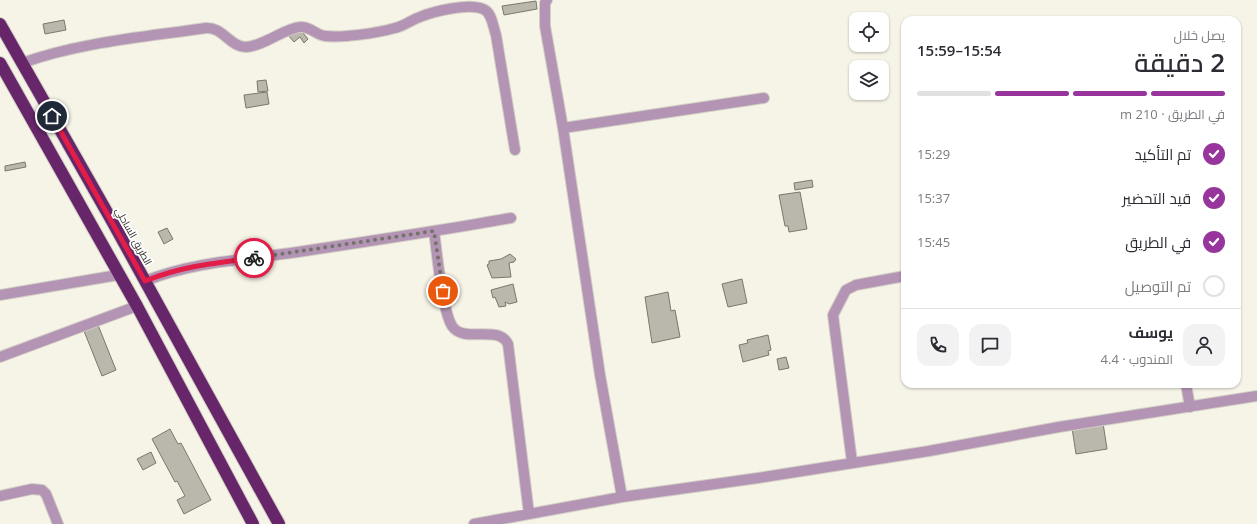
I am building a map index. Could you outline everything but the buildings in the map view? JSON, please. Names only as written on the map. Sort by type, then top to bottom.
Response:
[{"type":"highway","name":"الطريق الساحلي","points":[[0,24],[145,281],[279,524]]},
{"type":"highway","points":[[0,63],[118,275],[137,306],[254,524]]},
{"type":"street","points":[[547,0],[545,3],[545,26],[563,128],[600,375],[622,498]]},
{"type":"street","points":[[22,63],[56,52],[82,47],[206,28],[214,28],[236,44],[244,47],[269,40],[298,27],[307,28],[324,36],[342,36],[395,28],[420,16],[456,8],[482,8],[488,12],[496,35],[515,150]]},
{"type":"street","points":[[563,128],[764,98]]},
{"type":"street","points":[[145,281],[162,274],[203,264],[243,260],[511,218]]},
{"type":"street","points":[[434,231],[445,306],[452,327],[458,332],[496,335],[505,340],[508,344],[529,514]]},
{"type":"street","points":[[0,295],[118,275]]},
{"type":"street","points":[[852,462],[833,315],[846,290],[856,285],[901,277]]},
{"type":"street","points":[[0,357],[137,306]]},
{"type":"street","points":[[1187,388],[1190,407]]},
{"type":"street","points":[[474,524],[622,498],[929,451],[1059,427],[1257,396]]},
{"type":"street","points":[[0,496],[32,489],[42,490],[46,494],[58,524]]},
{"type":"way so far","points":[[254,258],[434,231],[443,291]]},
{"type":"route","points":[[52,116],[145,281],[174,270],[203,264],[254,258]]}]
